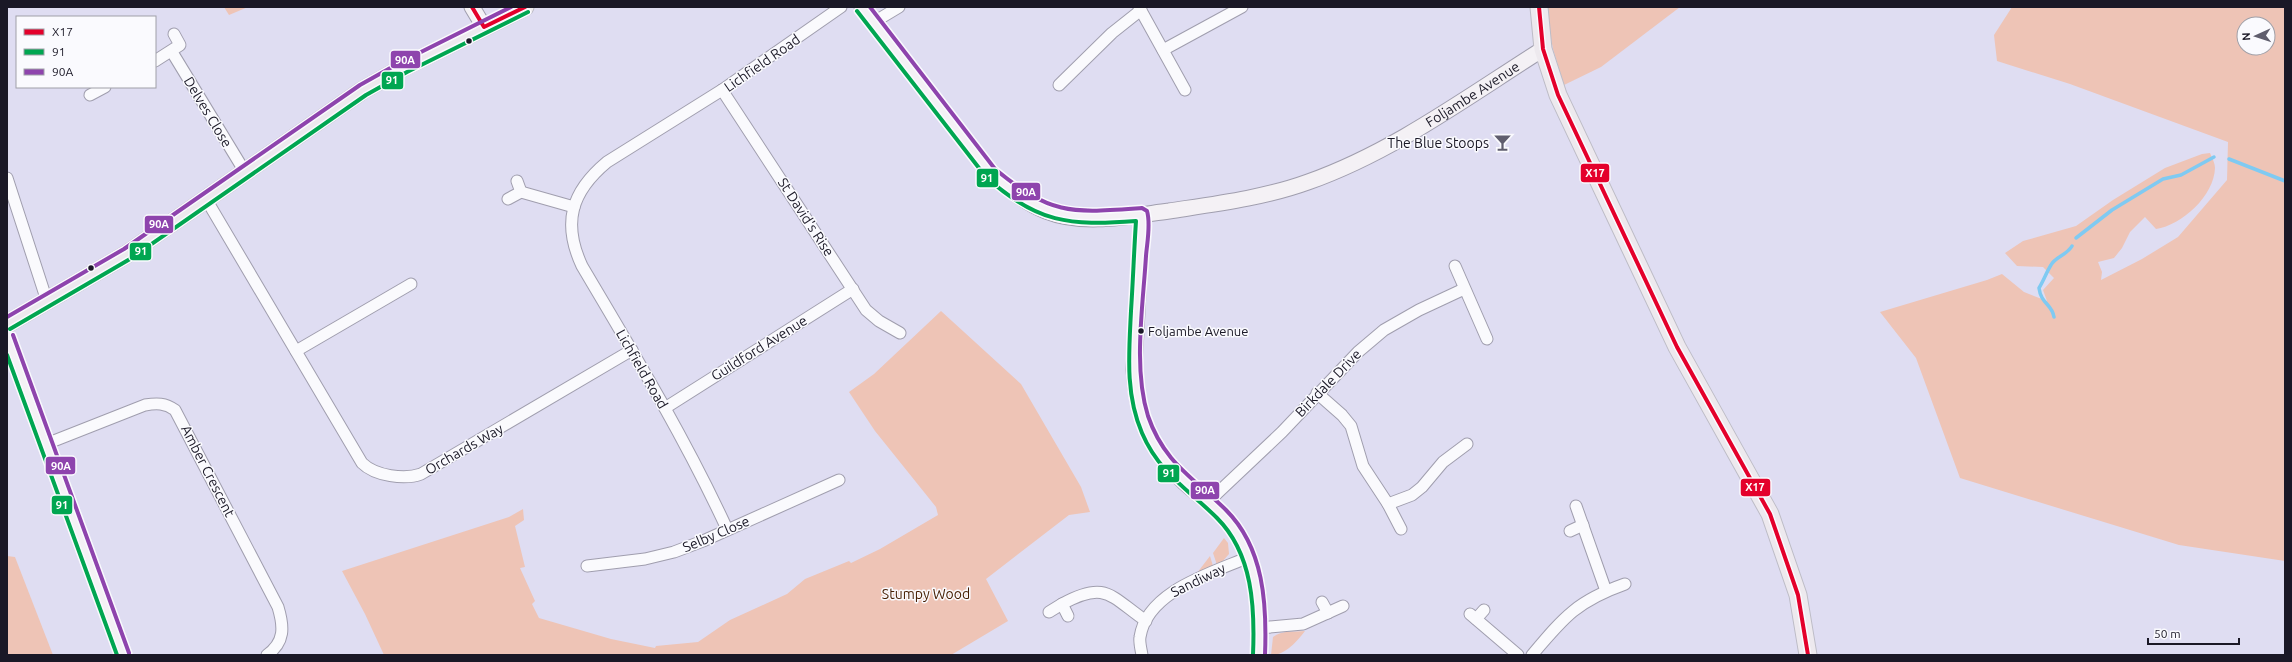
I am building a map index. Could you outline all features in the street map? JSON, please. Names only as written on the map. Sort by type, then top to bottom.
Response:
[{"type":"main road","points":[[7,324],[127,254],[363,90],[524,7]]},
{"type":"main road","points":[[1539,7],[1543,49],[1558,95],[1677,347],[1770,514],[1798,595],[1808,655]]},
{"type":"street","points":[[472,7],[484,27]]},
{"type":"street","name":"Lichfield Road","points":[[728,529],[706,482],[575,252],[571,222],[574,207],[580,190],[590,176],[607,162],[722,90],[841,7]]},
{"type":"street","name":"Foljambe Avenue","points":[[862,7],[991,173],[1015,194],[1045,211],[1064,217],[1086,218],[1142,214],[1214,205],[1307,183],[1389,146],[1543,49]]},
{"type":"street","points":[[874,22],[899,7]]},
{"type":"street","points":[[1163,50],[1242,7]]},
{"type":"street","points":[[1059,84],[1112,33],[1140,9],[1185,90]]},
{"type":"street","points":[[156,60],[172,52],[180,45],[174,34]]},
{"type":"street","name":"Delves Close","points":[[172,52],[245,172]]},
{"type":"street","points":[[90,95],[103,88]]},
{"type":"street","name":"St David's Rise","points":[[722,90],[866,310],[879,321],[900,333]]},
{"type":"street","points":[[7,178],[47,301]]},
{"type":"street","points":[[517,181],[521,192]]},
{"type":"street","points":[[508,199],[521,192],[574,207]]},
{"type":"street","name":"Orchards Way","points":[[206,199],[362,463],[374,471],[404,477],[421,474],[632,350]]},
{"type":"street","points":[[1142,214],[1134,370],[1136,394],[1140,414],[1149,438],[1167,463],[1186,483],[1209,501],[1224,516],[1238,536],[1249,557],[1256,579],[1260,628],[1259,655]]},
{"type":"street","points":[[1455,266],[1487,340]]},
{"type":"street","points":[[296,351],[411,284]]},
{"type":"street","name":"Guildford Avenue","points":[[664,408],[853,289]]},
{"type":"street","name":"Birkdale Drive","points":[[1209,501],[1282,432],[1317,393],[1358,352],[1384,330],[1419,310],[1464,289]]},
{"type":"street","points":[[7,337],[124,655]]},
{"type":"street","points":[[1317,393],[1342,415],[1351,426],[1363,466],[1388,504],[1401,529]]},
{"type":"street","name":"Amber Crescent","points":[[46,444],[145,405],[156,403],[167,404],[175,410],[278,607],[284,632],[279,643],[267,655]]},
{"type":"street","points":[[1388,504],[1412,495],[1422,488],[1442,462],[1467,444]]},
{"type":"street","name":"Selby Close","points":[[587,566],[645,559],[674,552],[839,480]]},
{"type":"street","points":[[1576,506],[1606,591]]},
{"type":"street","points":[[1570,531],[1583,525]]},
{"type":"street","name":"Sandiway","points":[[1142,655],[1140,637],[1146,621],[1152,610],[1166,595],[1249,557]]},
{"type":"street","points":[[1532,655],[1567,615],[1578,606],[1606,591],[1625,584]]},
{"type":"street","points":[[1049,612],[1079,594],[1098,591],[1108,593],[1146,621]]},
{"type":"street","points":[[1322,602],[1328,614]]},
{"type":"street","points":[[1062,604],[1068,616]]},
{"type":"street","points":[[1260,628],[1303,624],[1343,606]]},
{"type":"street","points":[[1484,610],[1473,616],[1518,655]]},
{"type":"green space","points":[[224,7],[248,7],[229,15]]},
{"type":"green space","points":[[1545,7],[1680,7],[1601,67],[1564,85],[1553,49]]},
{"type":"green space","points":[[2012,7],[2285,7],[2285,561],[2179,545],[1960,478],[1916,358],[1880,312],[1987,280],[2002,274],[2024,292],[2047,301],[2043,290],[2054,278],[2043,267],[2017,266],[2005,253],[2023,241],[2076,226],[2113,200],[2165,168],[2202,154],[2210,153],[2215,168],[2209,189],[2203,199],[2186,215],[2176,222],[2166,226],[2156,229],[2145,217],[2130,232],[2122,248],[2114,258],[2098,262],[2102,272],[2101,280],[2142,259],[2178,237],[2227,180],[2228,142],[2070,84],[1997,61],[1994,35]]},
{"type":"green space","name":"Stumpy Wood","points":[[941,311],[1021,384],[1081,487],[1090,512],[1069,515],[986,579],[1008,621],[951,655],[384,655],[365,614],[342,571],[509,517],[523,509],[524,520],[515,526],[525,567],[520,568],[535,601],[532,604],[539,618],[611,639],[655,648],[656,646],[698,642],[730,620],[787,594],[805,579],[849,561],[851,563],[880,549],[938,515],[936,507],[875,431],[849,392],[874,374]]},
{"type":"green space","points":[[1224,538],[1228,543],[1229,554],[1217,565],[1213,553]]},
{"type":"green space","points":[[7,556],[15,557],[53,655],[7,655]]},
{"type":"green space","points":[[1210,556],[1213,566],[1197,573]]},
{"type":"green space","points":[[1305,631],[1295,643],[1282,653],[1271,655],[1273,637],[1284,632]]},
{"type":"waterway","points":[[2076,238],[2112,210],[2163,179],[2181,175],[2214,157]]},
{"type":"waterway","points":[[2229,159],[2285,181]]},
{"type":"waterway","points":[[2054,317],[2051,309],[2044,301],[2039,288],[2053,262],[2067,252],[2072,246]]},
{"type":"transit line","name":"X17","points":[[472,7],[484,27],[525,7]]},
{"type":"transit line","name":"90A","points":[[7,317],[124,249],[360,85],[401,62],[511,7]]},
{"type":"transit line","name":"90A","points":[[870,7],[995,169],[1015,184],[1032,196],[1063,208],[1097,211],[1142,208],[1147,211],[1149,228],[1141,316],[1140,357],[1143,397],[1148,416],[1162,446],[1171,458],[1191,479],[1226,510],[1239,525],[1248,542],[1256,559],[1264,597],[1265,655]]},
{"type":"transit line","name":"X17","points":[[1539,7],[1543,49],[1558,95],[1677,347],[1770,514],[1798,595],[1808,655]]},
{"type":"transit line","name":"91","points":[[857,11],[986,177],[1004,192],[1022,204],[1055,218],[1091,223],[1136,221],[1129,373],[1133,403],[1137,418],[1142,433],[1157,459],[1175,480],[1217,518],[1229,532],[1238,548],[1245,565],[1252,600],[1254,637],[1253,655]]},
{"type":"transit line","name":"91","points":[[10,329],[130,259],[366,95],[407,72],[528,12]]},
{"type":"transit line","name":"90A","points":[[13,335],[129,653]]},
{"type":"transit line","name":"91","points":[[7,355],[117,655]]},
{"type":"place","name":"The Blue Stoops","points":[[1502,143]]},
{"type":"place","name":"Foljambe Avenue","points":[[1141,331]]}]
